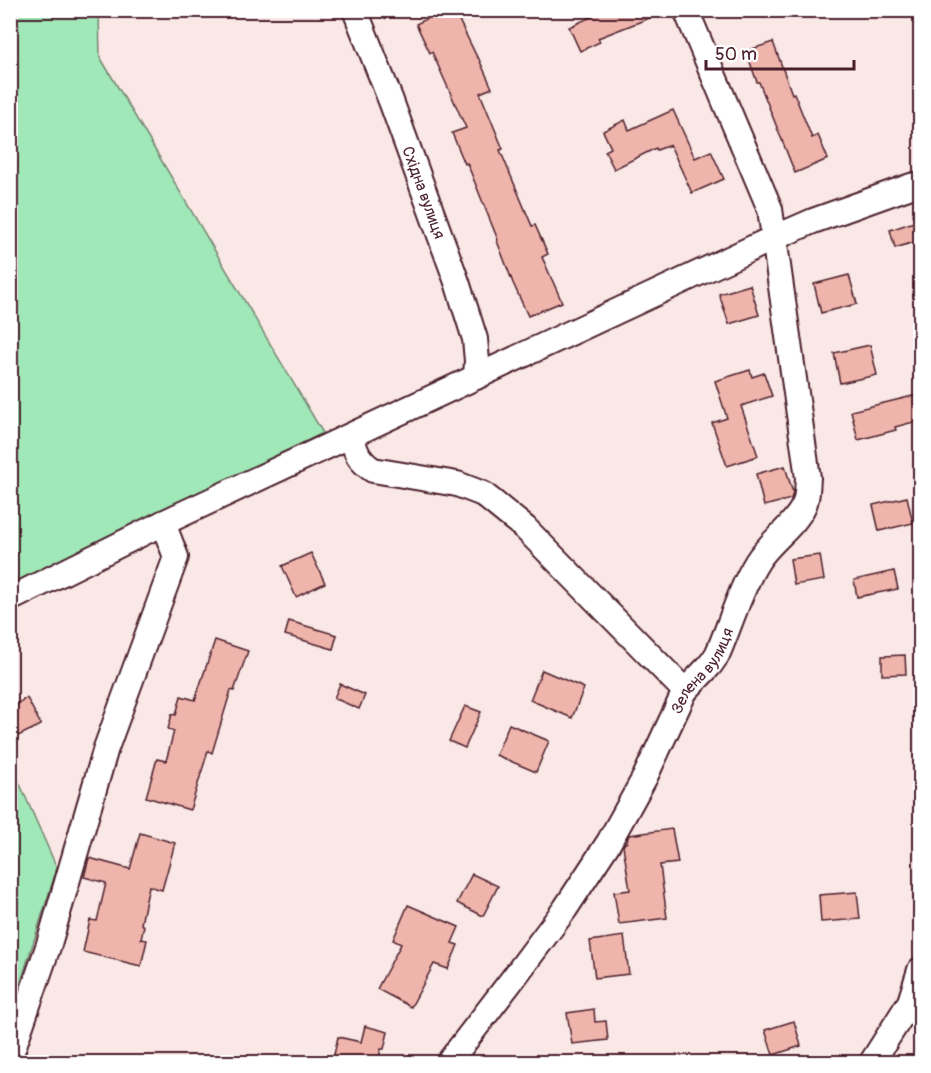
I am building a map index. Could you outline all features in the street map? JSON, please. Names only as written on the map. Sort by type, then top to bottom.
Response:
[{"type":"street","name":"Східна вулиця","points":[[355,10],[457,282],[475,339],[476,377]]},
{"type":"street","name":"Зелена вулиця","points":[[449,1062],[565,909],[609,842],[645,777],[685,691],[717,655],[750,574],[758,560],[804,506],[807,495],[808,478],[770,209],[686,10]]},
{"type":"street","points":[[10,599],[164,523],[774,238],[813,221],[921,184]]},
{"type":"street","points":[[351,436],[358,456],[373,470],[457,484],[483,494],[525,528],[685,691]]},
{"type":"street","points":[[10,1057],[49,944],[106,748],[177,557],[164,523]]},
{"type":"street","points":[[872,1062],[909,1002],[921,970]]},
{"type":"green space","points":[[10,11],[99,11],[100,57],[323,433],[10,586]]},
{"type":"green space","points":[[10,764],[57,868],[11,1013]]},
{"type":"building","points":[[444,10],[454,10],[492,88],[480,93],[503,149],[500,150],[532,226],[535,225],[548,254],[542,257],[562,302],[528,316],[467,163],[465,164],[452,133],[466,128],[432,52],[430,53],[416,24]]},
{"type":"building","points":[[606,10],[665,10],[665,12],[598,38],[600,42],[580,51],[569,27]]},
{"type":"building","points":[[773,42],[792,94],[794,93],[812,138],[818,135],[828,159],[795,173],[746,51]]},
{"type":"building","points":[[673,110],[695,158],[711,151],[724,179],[692,193],[670,145],[657,150],[656,148],[614,169],[605,151],[611,148],[603,131],[625,120],[629,130]]},
{"type":"building","points":[[917,221],[921,240],[895,248],[890,230]]},
{"type":"building","points":[[849,275],[857,304],[821,313],[814,284]]},
{"type":"building","points":[[750,285],[759,315],[729,324],[719,294]]},
{"type":"building","points":[[870,345],[877,375],[840,383],[834,353]]},
{"type":"building","points":[[750,370],[752,377],[764,373],[772,396],[741,406],[758,456],[727,466],[712,423],[727,418],[715,381]]},
{"type":"building","points":[[921,394],[921,420],[895,427],[896,430],[858,440],[851,411]]},
{"type":"building","points":[[785,466],[793,493],[791,499],[764,506],[756,474]]},
{"type":"building","points":[[907,497],[913,523],[879,531],[873,505]]},
{"type":"building","points":[[311,553],[325,583],[296,597],[282,566]]},
{"type":"building","points":[[820,555],[824,580],[794,585],[790,559]]},
{"type":"building","points":[[894,571],[898,589],[857,597],[854,580]]},
{"type":"building","points":[[289,621],[337,635],[333,649],[285,635]]},
{"type":"building","points":[[215,640],[248,651],[234,691],[231,690],[212,753],[208,751],[190,810],[146,797],[157,759],[166,761],[174,731],[168,729],[172,714],[176,715],[181,696],[195,700]]},
{"type":"building","points":[[905,655],[906,674],[882,675],[882,656]]},
{"type":"building","points":[[542,670],[584,688],[572,718],[530,700]]},
{"type":"building","points":[[340,684],[365,695],[359,709],[334,698]]},
{"type":"building","points":[[27,698],[41,725],[16,737],[10,726],[10,707]]},
{"type":"building","points":[[465,706],[481,712],[465,748],[449,741]]},
{"type":"building","points":[[509,724],[549,741],[536,772],[496,755]]},
{"type":"building","points":[[672,829],[678,863],[660,865],[667,918],[619,924],[614,892],[630,890],[623,846],[629,835]]},
{"type":"building","points":[[140,833],[175,843],[162,890],[149,886],[141,924],[144,926],[141,939],[147,940],[141,966],[83,952],[90,920],[97,921],[106,883],[84,877],[89,858],[130,869]]},
{"type":"building","points":[[472,874],[498,886],[483,916],[457,903]]},
{"type":"building","points":[[857,892],[860,919],[821,922],[819,895]]},
{"type":"building","points":[[408,905],[459,927],[452,943],[458,945],[448,969],[434,964],[411,1007],[377,989],[401,944],[393,940]]},
{"type":"building","points":[[624,936],[629,974],[595,978],[590,941]]},
{"type":"building","points":[[594,1009],[595,1022],[606,1021],[608,1040],[572,1044],[567,1013]]},
{"type":"building","points":[[794,1021],[801,1046],[773,1055],[765,1030]]},
{"type":"building","points":[[365,1026],[388,1032],[378,1062],[348,1062],[333,1059],[338,1037],[361,1042]]}]
